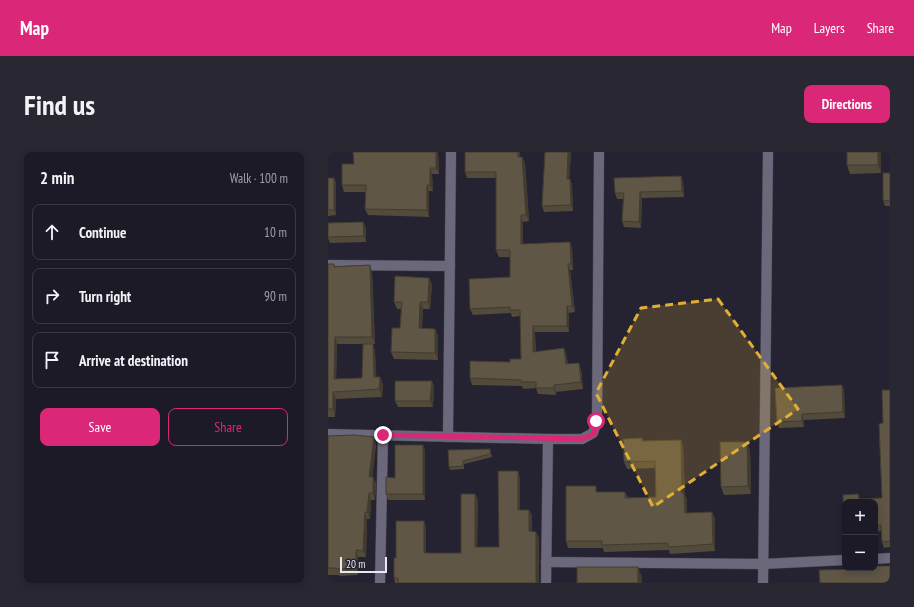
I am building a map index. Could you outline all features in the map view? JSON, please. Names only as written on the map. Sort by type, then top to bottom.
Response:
[{"type":"street","points":[[448,437],[451,152]]},
{"type":"street","points":[[328,434],[582,439],[594,434],[596,421],[599,152]]},
{"type":"street","points":[[763,583],[768,152]]},
{"type":"street","points":[[328,265],[450,266]]},
{"type":"street","points":[[380,583],[383,435]]},
{"type":"street","points":[[546,583],[548,439]]},
{"type":"street","points":[[878,559],[890,558]]},
{"type":"street","points":[[546,562],[763,564],[842,560]]},
{"type":"highlighted area","points":[[718,299],[798,409],[653,507],[596,393],[641,308]]},
{"type":"building","points":[[353,152],[436,152],[436,168],[430,168],[430,185],[427,185],[427,210],[365,209],[366,185],[342,185],[342,164],[354,164]]},
{"type":"building","points":[[465,152],[518,152],[518,157],[522,157],[526,215],[521,215],[521,244],[570,242],[571,264],[568,264],[572,306],[567,306],[567,326],[533,326],[533,352],[564,348],[566,364],[579,363],[581,382],[554,385],[554,388],[536,388],[536,382],[470,378],[470,361],[510,362],[510,359],[521,359],[520,310],[510,310],[510,307],[470,309],[469,279],[510,277],[510,250],[496,250],[496,172],[465,172]]},
{"type":"building","points":[[545,152],[568,152],[567,179],[570,179],[571,205],[542,206]]},
{"type":"building","points":[[847,152],[878,152],[878,165],[847,165]]},
{"type":"building","points":[[883,173],[890,173],[890,201],[883,200]]},
{"type":"building","points":[[681,176],[682,191],[640,192],[639,222],[622,221],[624,193],[615,193],[614,178]]},
{"type":"building","points":[[328,178],[334,178],[334,210],[328,210]]},
{"type":"building","points":[[363,222],[364,236],[328,237],[328,223]]},
{"type":"building","points":[[328,264],[334,264],[334,267],[370,265],[372,337],[335,337],[334,379],[362,378],[363,344],[373,344],[374,377],[380,377],[379,389],[333,392],[333,409],[328,409]]},
{"type":"building","points":[[395,276],[429,278],[428,302],[420,302],[419,328],[435,329],[435,353],[391,352],[392,328],[400,328],[402,302],[394,302]]},
{"type":"building","points":[[395,381],[432,381],[430,401],[395,401]]},
{"type":"building","points":[[842,385],[843,412],[802,414],[802,421],[777,422],[775,388]]},
{"type":"building","points":[[882,390],[890,390],[890,541],[882,542],[881,525],[878,526],[878,499],[859,499],[882,498],[879,424],[883,423]]},
{"type":"building","points":[[354,435],[374,437],[369,477],[373,477],[373,493],[369,493],[367,512],[365,512],[363,551],[356,550],[356,568],[328,568],[328,436]]},
{"type":"building","points":[[642,438],[642,441],[681,440],[682,493],[684,493],[685,513],[712,512],[713,544],[668,547],[668,543],[602,545],[602,541],[566,541],[566,486],[596,486],[596,492],[625,492],[625,498],[656,497],[655,461],[624,462],[623,439]]},
{"type":"building","points":[[720,442],[747,442],[748,486],[721,487]]},
{"type":"building","points":[[395,445],[423,445],[423,494],[386,494],[386,477],[395,478]]},
{"type":"building","points":[[490,449],[490,454],[463,461],[463,466],[449,467],[448,450]]},
{"type":"building","points":[[498,471],[518,471],[518,510],[529,510],[529,531],[536,532],[536,583],[398,583],[398,578],[394,578],[394,558],[396,558],[396,521],[424,521],[424,553],[461,553],[461,494],[475,494],[475,547],[499,547]]},
{"type":"building","points":[[858,494],[859,499],[843,499],[843,495]]},
{"type":"building","points":[[878,566],[890,566],[890,583],[820,583],[819,570],[878,571]]},
{"type":"building","points":[[577,567],[638,567],[638,583],[577,583]]},
{"type":"route","points":[[383,435],[582,439],[594,434],[596,421]]}]
